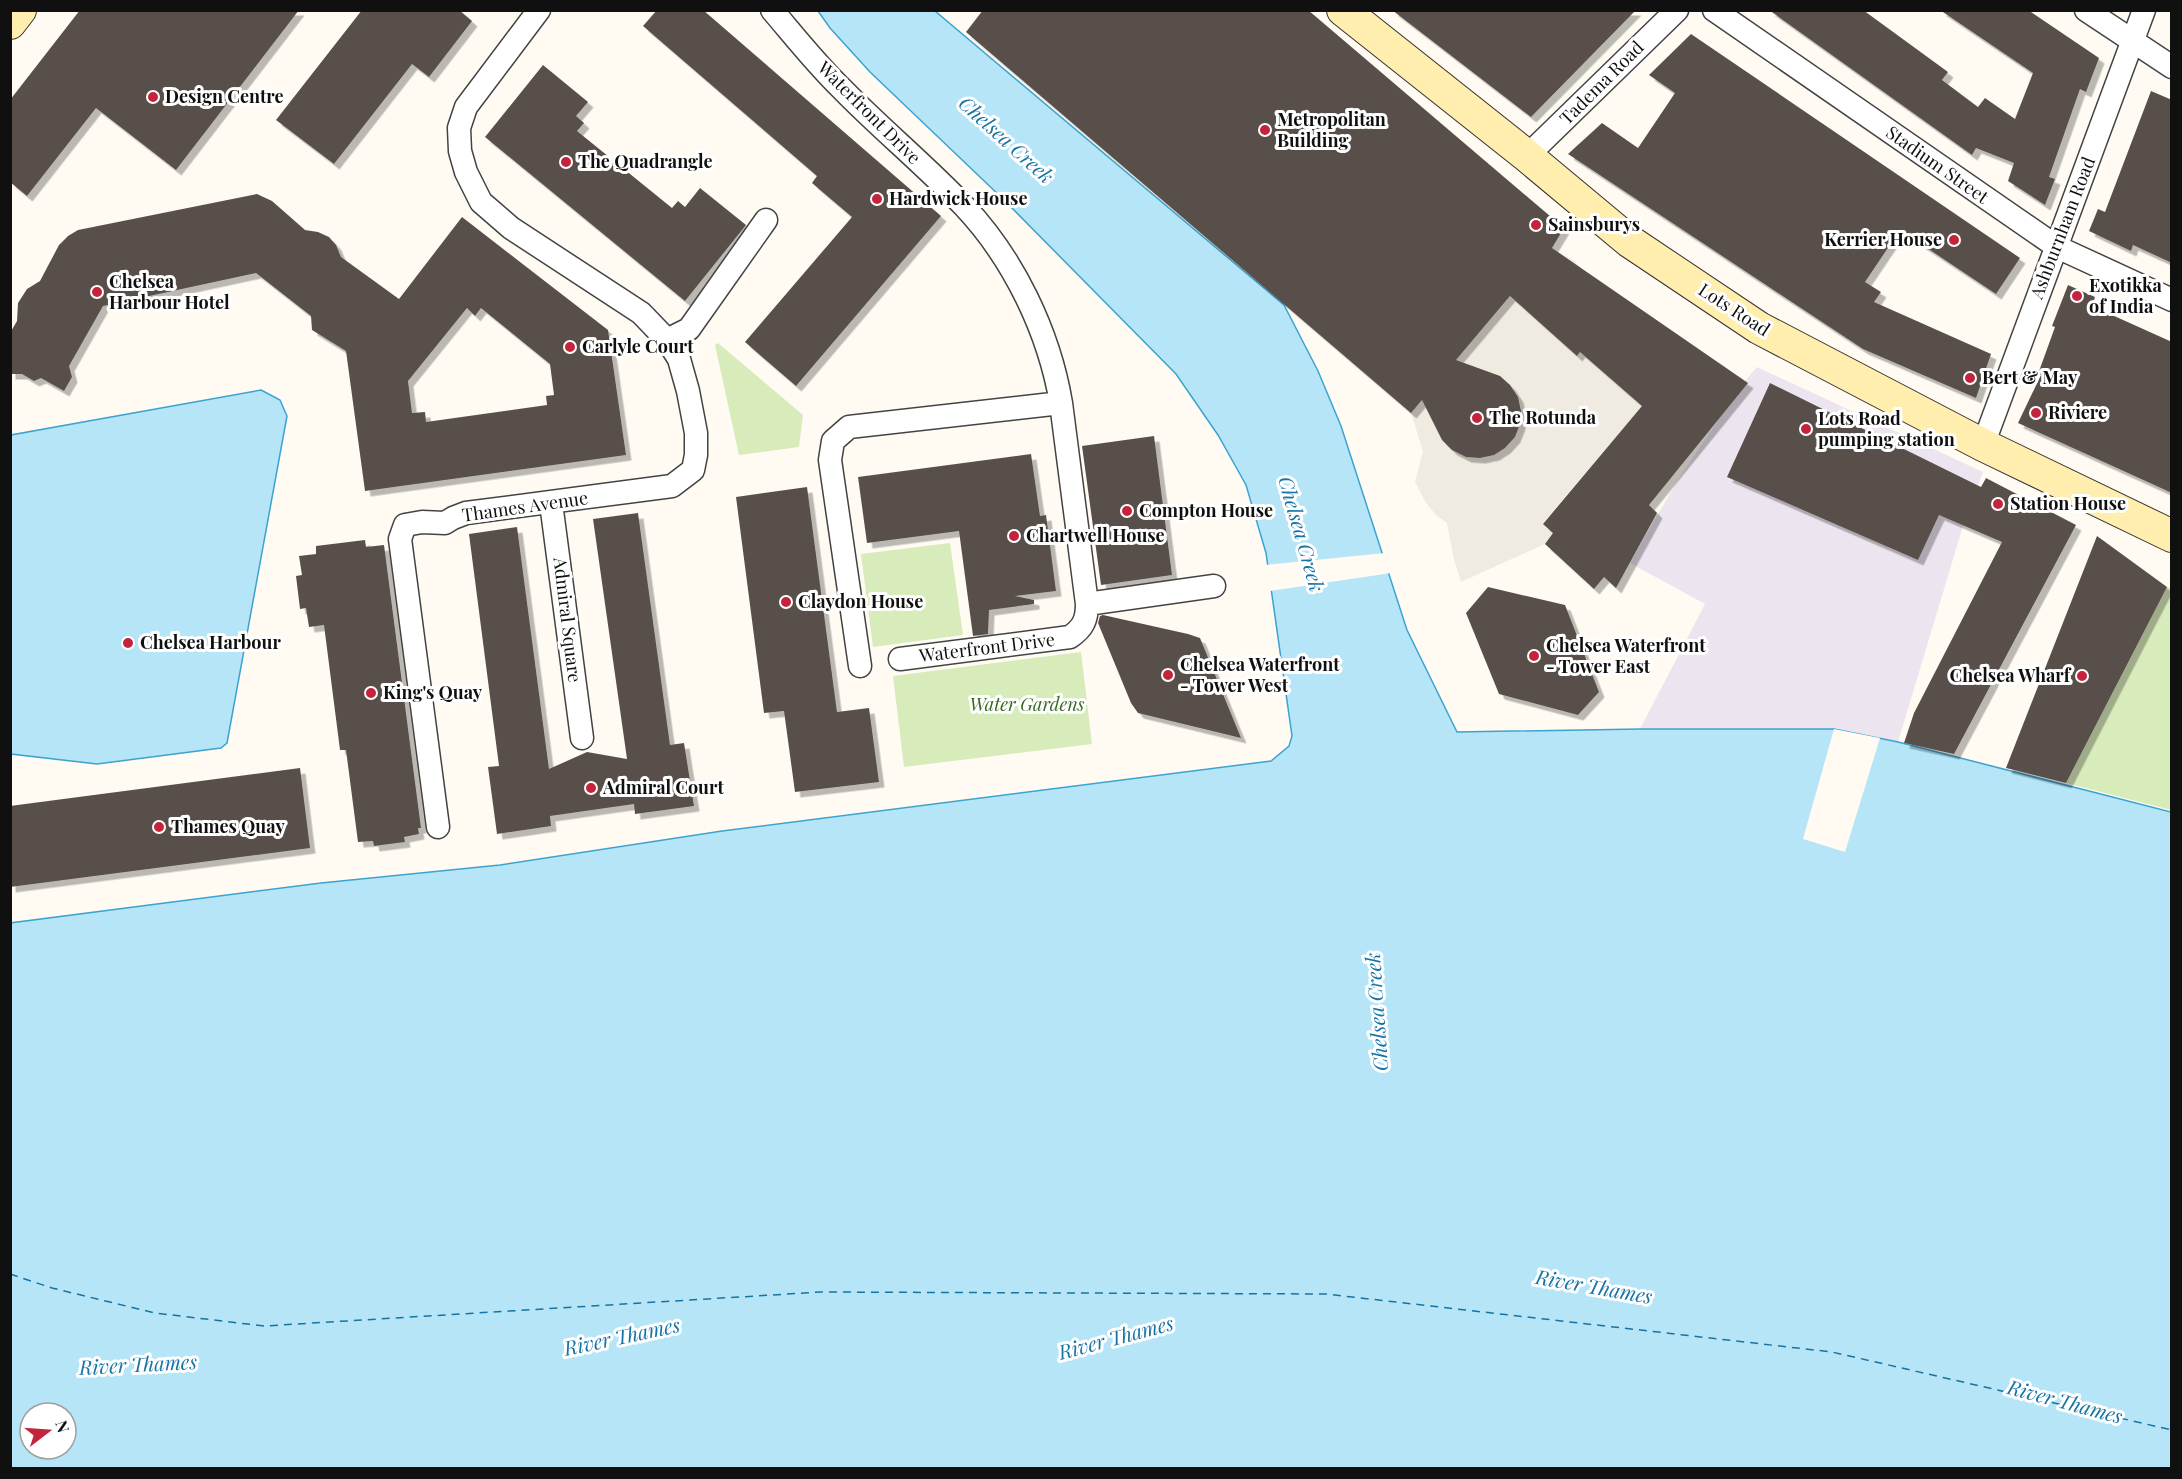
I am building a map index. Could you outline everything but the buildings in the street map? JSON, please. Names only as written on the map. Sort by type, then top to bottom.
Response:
[{"type":"street","points":[[10,23],[20,10]]},
{"type":"street","points":[[539,10],[466,107],[459,128],[460,151],[466,172],[481,202],[510,228],[641,313],[667,340],[689,329],[766,220]]},
{"type":"street","name":"Waterfront Drive","points":[[772,10],[841,88],[964,207],[984,230],[1015,274],[1040,328],[1056,373],[1088,604],[1087,617],[1081,629],[1071,637],[900,659]]},
{"type":"street","name":"Tadema Road","points":[[1527,156],[1677,10]]},
{"type":"street","name":"Stadium Street","points":[[1714,10],[2056,247],[2172,300]]},
{"type":"street","points":[[2086,10],[2172,67]]},
{"type":"street","name":"Ashburnham Road","points":[[1983,445],[2144,10]]},
{"type":"street","name":"Lots Road","points":[[1356,14],[1629,241],[1759,328],[1983,445],[2172,536]]},
{"type":"street","name":"Thames Avenue","points":[[438,827],[400,538],[405,525],[422,522],[445,523],[466,513],[672,486],[693,470],[696,434],[688,391],[678,359],[667,340]]},
{"type":"street","points":[[860,666],[830,460],[833,441],[849,427],[1061,403]]},
{"type":"street","name":"Admiral Square","points":[[551,503],[582,738]]},
{"type":"street","points":[[1088,604],[1214,586]]},
{"type":"shaded area","points":[[1551,248],[1573,260],[1580,267],[1537,319],[1577,355],[1580,352],[1642,406],[1543,523],[1553,533],[1545,544],[1461,582],[1447,523],[1426,503],[1415,482],[1423,451],[1411,413]]},
{"type":"shaded area","points":[[1757,367],[1983,472],[1963,526],[1898,742],[1834,729],[1640,729],[1705,604],[1630,563],[1679,478]]},
{"type":"green space","points":[[718,343],[803,415],[799,447],[739,455],[715,345]]},
{"type":"green space","points":[[950,543],[963,635],[873,647],[861,554]]},
{"type":"green space","points":[[2167,587],[2172,589],[2171,810],[2066,783]]},
{"type":"green space","name":"Water Gardens","points":[[1081,652],[1092,744],[904,767],[893,676]]},
{"type":"water","points":[[818,11],[935,11],[1284,305],[1318,371],[1341,426],[1407,630],[1457,732],[1834,729],[1898,742],[2171,812],[2171,1468],[11,1468],[10,923],[321,883],[500,865],[722,831],[1271,761],[1289,746],[1292,736],[1266,553],[1246,485],[1218,435],[1176,374],[1002,198],[870,72],[830,28]]},
{"type":"water","name":"Chelsea Harbour","points":[[261,390],[280,400],[287,416],[227,743],[221,748],[97,764],[11,754],[11,435]]},
{"type":"pier","points":[[1385,553],[1391,573],[1270,591],[1265,565]]},
{"type":"pier","points":[[1834,729],[1880,738],[1845,852],[1803,839]]},
{"type":"ferry route","points":[[10,1274],[52,1288],[155,1313],[264,1326],[821,1292],[1326,1294],[1832,1352],[2172,1430]]},
{"type":"place","name":"Design Centre","points":[[153,97]]},
{"type":"place","name":"Metropolitan Building","points":[[1265,130]]},
{"type":"place","name":"The Quadrangle","points":[[566,162]]},
{"type":"place","name":"Hardwick House","points":[[877,199]]},
{"type":"place","name":"Sainsburys","points":[[1536,225]]},
{"type":"place","name":"Kerrier House","points":[[1954,240]]},
{"type":"place","name":"Chelsea Harbour Hotel","points":[[97,292]]},
{"type":"place","name":"Exotikka of India","points":[[2077,296]]},
{"type":"place","name":"Carlyle Court","points":[[570,347]]},
{"type":"place","name":"Bert & May","points":[[1970,378]]},
{"type":"place","name":"Riviere","points":[[2036,413]]},
{"type":"place","name":"The Rotunda","points":[[1477,418]]},
{"type":"place","name":"Lots Road pumping station","points":[[1806,429]]},
{"type":"place","name":"Station House","points":[[1998,504]]},
{"type":"place","name":"Compton House","points":[[1127,511]]},
{"type":"place","name":"Chartwell House","points":[[1014,536]]},
{"type":"place","name":"Claydon House","points":[[786,602]]},
{"type":"place","name":"Chelsea Harbour","points":[[128,643]]},
{"type":"place","name":"Chelsea Waterfront - Tower East","points":[[1534,656]]},
{"type":"place","name":"Chelsea Waterfront - Tower West","points":[[1168,675]]},
{"type":"place","name":"Chelsea Wharf","points":[[2082,676]]},
{"type":"place","name":"King's Quay","points":[[371,693]]},
{"type":"place","name":"Admiral Court","points":[[591,788]]},
{"type":"place","name":"Thames Quay","points":[[159,827]]},
{"type":"water label","name":"Chelsea Creek","points":[[1006,140]]},
{"type":"water label","name":"Chelsea Creek","points":[[1301,534]]},
{"type":"water label","name":"Chelsea Creek","points":[[1377,1012]]},
{"type":"water label","name":"River Thames","points":[[1594,1287]]},
{"type":"water label","name":"River Thames","points":[[622,1337]]},
{"type":"water label","name":"River Thames","points":[[1116,1338]]},
{"type":"water label","name":"River Thames","points":[[138,1365]]},
{"type":"water label","name":"River Thames","points":[[2065,1402]]}]
